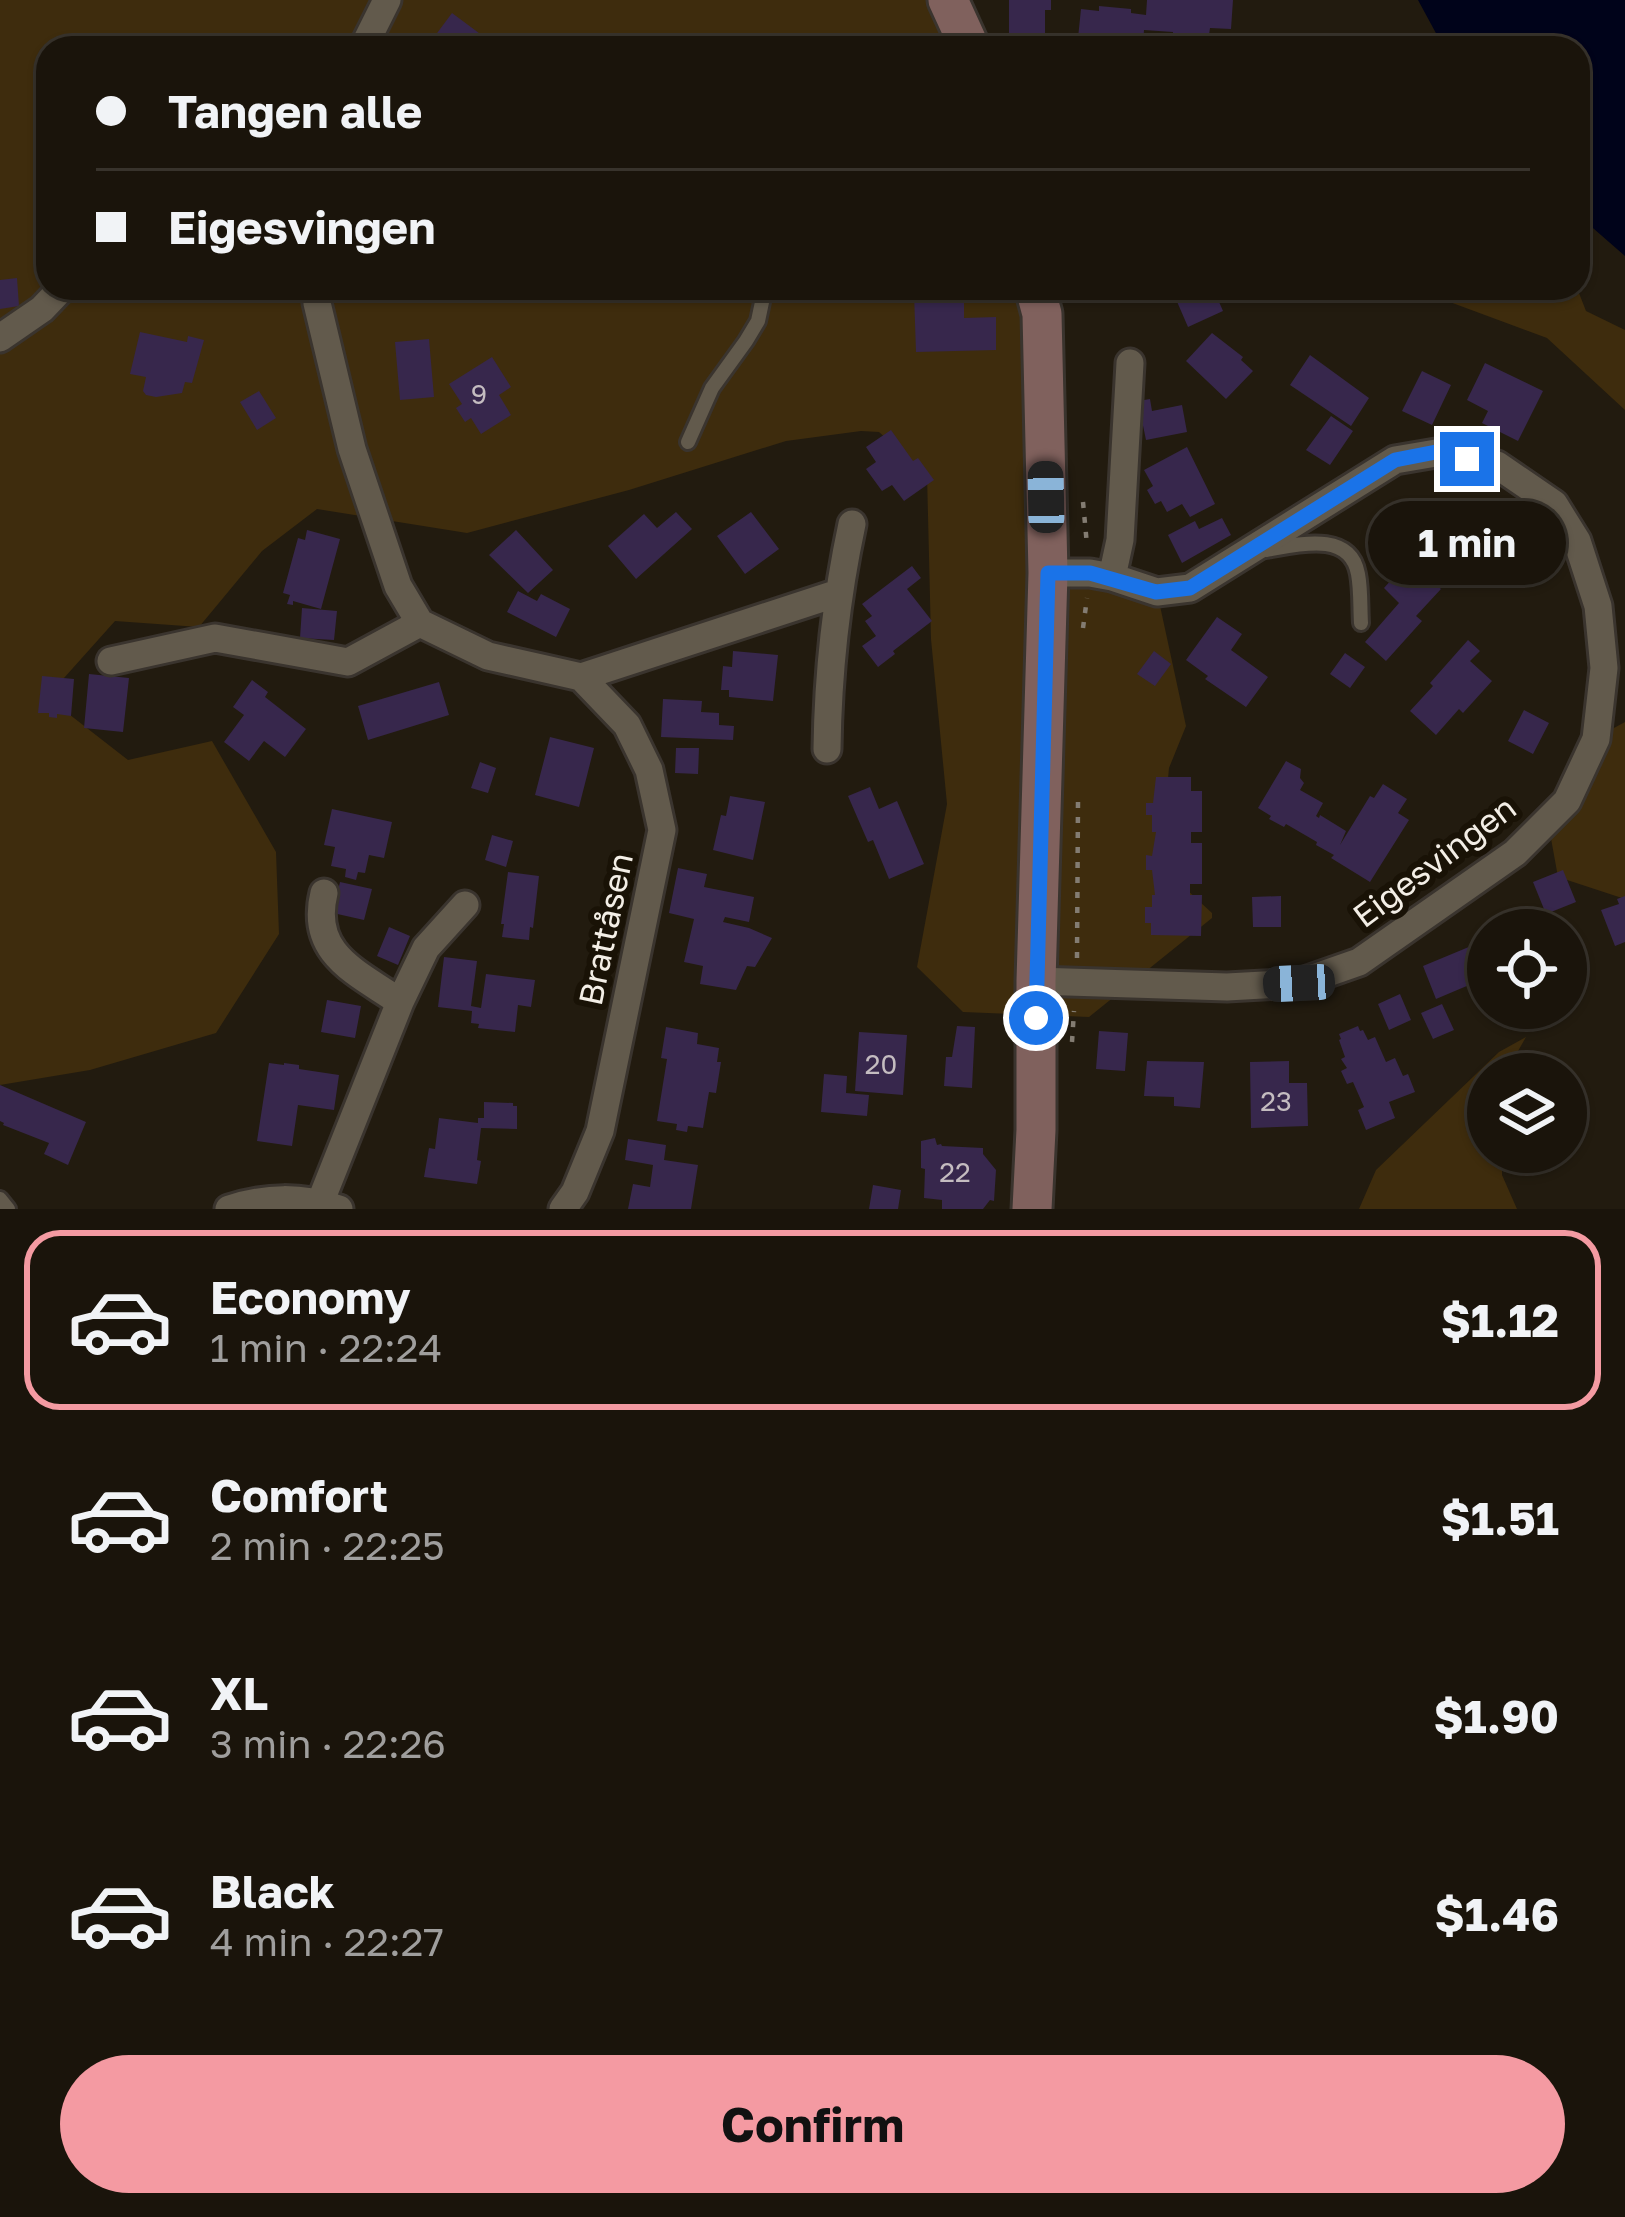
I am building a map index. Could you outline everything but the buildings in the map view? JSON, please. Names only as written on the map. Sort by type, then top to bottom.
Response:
[{"type":"main road","points":[[948,0],[964,36]]},
{"type":"main road","points":[[1032,1209],[1048,573],[1038,300]]},
{"type":"street","points":[[369,36],[387,0]]},
{"type":"street","points":[[0,338],[51,300]]},
{"type":"street","points":[[317,300],[352,449],[398,586],[420,622],[488,656],[581,677],[838,593]]},
{"type":"street","points":[[1112,577],[1120,539],[1130,363]]},
{"type":"street","name":"Eigesvingen","points":[[1036,981],[1299,983],[1359,962],[1515,853],[1567,801],[1596,739],[1604,668],[1598,605],[1577,541],[1554,504],[1497,465],[1436,452],[1395,460],[1190,588],[1156,592],[1090,573],[1048,573]]},
{"type":"street","points":[[827,749],[838,593],[852,524]]},
{"type":"street","points":[[111,661],[215,638],[348,662],[420,622]]},
{"type":"street","name":"Brattåsen","points":[[563,1209],[600,1131],[662,830],[649,770],[627,725],[581,677]]},
{"type":"street","points":[[324,892],[323,936],[336,956],[400,1002]]},
{"type":"street","points":[[229,1209],[256,1200],[297,1198],[329,1206],[400,1002],[426,948],[466,905]]},
{"type":"lane","points":[[688,442],[712,388],[758,321],[762,300]]},
{"type":"lane","points":[[1244,554],[1315,542],[1348,554],[1358,570],[1360,623]]},
{"type":"lane","points":[[0,1199],[8,1209]]},
{"type":"shaded area","points":[[0,0],[943,0],[986,36],[36,36],[36,300],[1048,300],[1054,563],[1154,578],[1186,726],[1169,768],[1160,865],[1212,918],[1089,1017],[963,1012],[917,967],[947,804],[931,639],[927,474],[879,432],[786,441],[467,533],[317,509],[262,551],[199,627],[115,621],[47,697],[128,760],[212,741],[276,852],[279,934],[216,1033],[90,1070],[0,1085]]},
{"type":"shaded area","points":[[1444,300],[1582,300],[1586,311],[1625,330],[1625,410],[1547,338]]},
{"type":"shaded area","points":[[1625,722],[1625,899],[1558,877],[1546,811],[1579,747]]},
{"type":"shaded area","points":[[1526,1037],[1517,1053],[1499,1052]]},
{"type":"shaded area","points":[[1467,1083],[1467,1173],[1502,1173],[1517,1209],[1359,1209],[1376,1170]]},
{"type":"water","points":[[1418,0],[1625,0],[1625,256],[1590,225],[1590,36],[1438,36]]},
{"type":"route","points":[[1036,1018],[1048,573],[1090,573],[1156,592],[1190,588],[1395,460],[1436,452],[1467,459]]}]
